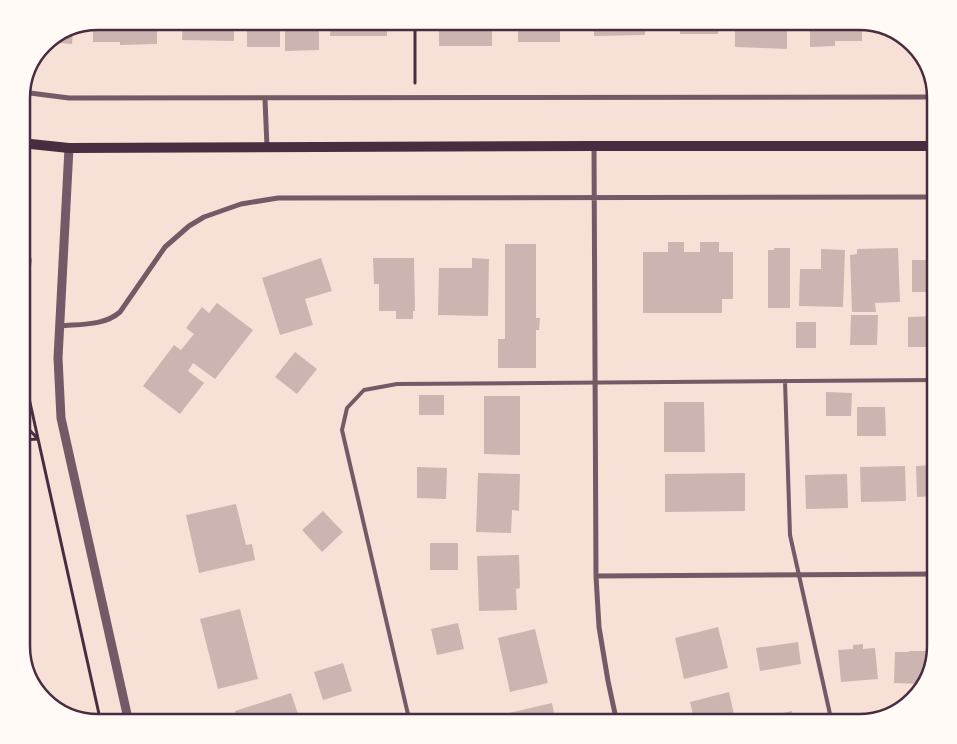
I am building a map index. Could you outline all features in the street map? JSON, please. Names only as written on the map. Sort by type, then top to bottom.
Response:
[{"type":"main road","points":[[30,144],[69,148],[927,146]]},
{"type":"street","points":[[30,93],[69,98],[265,99],[927,97]]},
{"type":"street","points":[[265,99],[267,148]]},
{"type":"street","points":[[594,146],[596,576],[599,627],[615,714]]},
{"type":"street","points":[[69,148],[58,358],[61,418],[127,714]]},
{"type":"street","points":[[60,326],[103,322],[112,319],[120,312],[166,247],[189,226],[204,217],[241,204],[278,198],[927,197]]},
{"type":"street","points":[[596,576],[927,574]]},
{"type":"lane","points":[[408,714],[342,430],[347,408],[364,390],[397,384],[927,380]]},
{"type":"lane","points":[[785,381],[790,534],[830,714]]},
{"type":"path","points":[[415,30],[415,99]]},
{"type":"path","points":[[30,403],[99,714]]},
{"type":"path","points":[[30,431],[38,439]]},
{"type":"path","points":[[30,439],[38,439]]},
{"type":"building","points":[[157,30],[157,44],[120,45],[120,42],[93,42],[93,31]]},
{"type":"building","points":[[183,30],[234,30],[234,41],[182,40]]},
{"type":"building","points":[[247,30],[280,30],[280,47],[247,47]]},
{"type":"building","points":[[285,30],[319,30],[319,50],[285,51]]},
{"type":"building","points":[[330,30],[387,30],[387,36],[330,36]]},
{"type":"building","points":[[439,30],[492,30],[492,46],[439,46]]},
{"type":"building","points":[[518,30],[560,30],[560,42],[518,42]]},
{"type":"building","points":[[594,30],[645,30],[645,35],[594,36]]},
{"type":"building","points":[[680,30],[718,30],[718,34],[680,34]]},
{"type":"building","points":[[735,30],[787,30],[787,49],[735,47]]},
{"type":"building","points":[[810,30],[862,30],[862,41],[835,41],[835,46],[810,47]]},
{"type":"building","points":[[73,35],[72,44],[59,43],[64,39]]},
{"type":"building","points":[[668,242],[684,242],[684,252],[700,252],[700,242],[719,242],[719,252],[733,252],[733,299],[722,299],[722,313],[643,313],[643,252],[668,252]]},
{"type":"building","points":[[505,244],[536,244],[536,318],[540,318],[539,330],[536,330],[536,368],[498,368],[498,339],[505,339]]},
{"type":"building","points":[[774,248],[790,248],[790,308],[768,308],[768,250],[774,250]]},
{"type":"building","points":[[898,248],[900,302],[875,303],[876,312],[852,312],[850,255],[857,254],[857,249]]},
{"type":"building","points":[[821,249],[845,250],[843,307],[799,306],[800,269],[821,269]]},
{"type":"building","points":[[321,258],[332,291],[305,299],[313,325],[280,335],[262,278]]},
{"type":"building","points":[[373,258],[414,258],[415,311],[413,311],[413,319],[396,319],[396,311],[379,311],[379,284],[374,284]]},
{"type":"building","points":[[472,258],[489,259],[488,316],[438,315],[439,268],[472,268]]},
{"type":"building","points":[[912,260],[927,260],[927,292],[912,292]]},
{"type":"building","points":[[217,303],[253,330],[215,379],[193,363],[188,371],[204,383],[180,414],[143,386],[174,345],[181,350],[194,334],[186,328],[202,307],[209,313]]},
{"type":"building","points":[[851,315],[878,315],[877,345],[850,345]]},
{"type":"building","points":[[927,316],[927,347],[908,347],[908,317]]},
{"type":"building","points":[[796,322],[816,322],[816,348],[796,348]]},
{"type":"building","points":[[295,352],[317,369],[297,394],[275,377]]},
{"type":"building","points":[[826,392],[852,393],[851,416],[826,416]]},
{"type":"building","points":[[419,395],[444,395],[444,415],[419,415]]},
{"type":"building","points":[[484,396],[520,396],[520,455],[484,454]]},
{"type":"building","points":[[664,402],[704,402],[705,452],[664,452]]},
{"type":"building","points":[[857,407],[885,407],[886,436],[857,436]]},
{"type":"building","points":[[927,465],[927,496],[917,497],[916,466]]},
{"type":"building","points":[[905,466],[906,501],[861,502],[860,467]]},
{"type":"building","points":[[417,467],[447,468],[446,499],[417,498]]},
{"type":"building","points":[[478,473],[520,474],[519,511],[512,510],[511,533],[476,532]]},
{"type":"building","points":[[745,473],[745,511],[665,512],[665,474]]},
{"type":"building","points":[[847,474],[848,508],[806,509],[805,475]]},
{"type":"building","points":[[236,504],[246,545],[252,544],[255,560],[199,573],[186,515]]},
{"type":"building","points":[[323,511],[343,532],[322,552],[302,530]]},
{"type":"building","points":[[430,543],[458,543],[458,570],[430,570]]},
{"type":"building","points":[[519,555],[520,588],[516,589],[517,610],[479,611],[477,556]]},
{"type":"building","points":[[240,609],[258,679],[218,689],[200,619]]},
{"type":"building","points":[[458,623],[464,649],[437,655],[431,629]]},
{"type":"building","points":[[718,627],[728,668],[684,679],[675,638]]},
{"type":"building","points":[[535,629],[548,683],[510,692],[498,638]]},
{"type":"building","points":[[798,642],[801,664],[760,671],[756,648]]},
{"type":"building","points":[[863,644],[863,649],[875,648],[878,679],[841,682],[838,650],[853,649],[853,645]]},
{"type":"building","points":[[927,651],[920,676],[915,684],[894,683],[895,652]]},
{"type":"building","points":[[343,663],[352,691],[323,700],[314,672]]},
{"type":"building","points":[[729,692],[734,714],[693,714],[690,702]]},
{"type":"building","points":[[291,693],[298,714],[236,714],[235,711]]},
{"type":"building","points":[[552,703],[554,714],[505,714]]},
{"type":"building","points":[[792,711],[792,714],[777,714]]}]
